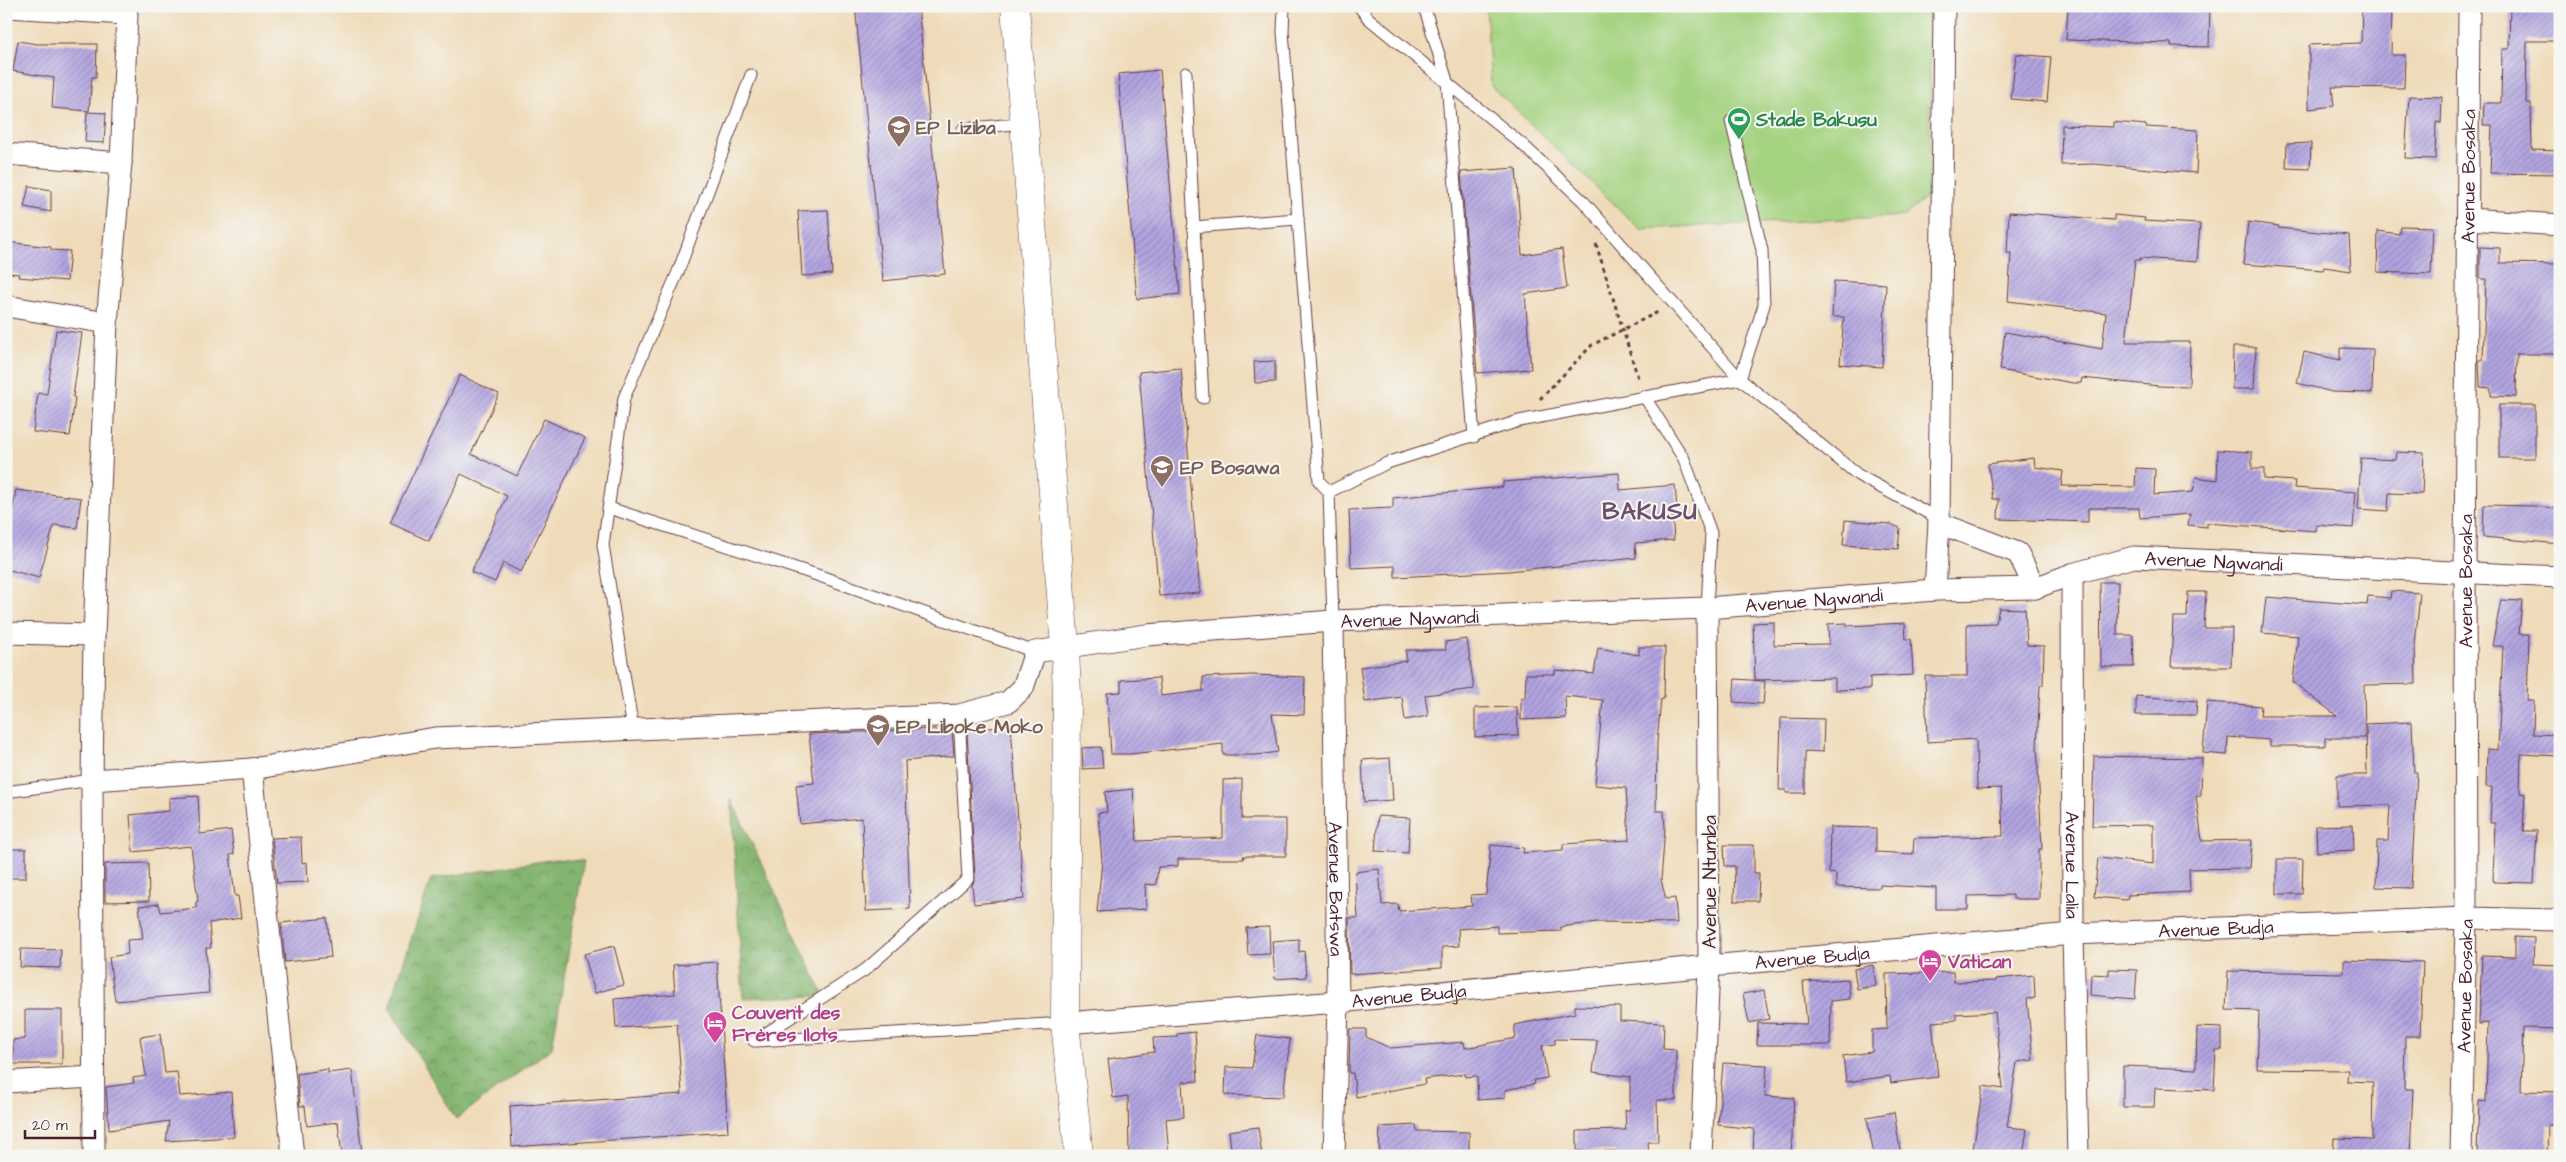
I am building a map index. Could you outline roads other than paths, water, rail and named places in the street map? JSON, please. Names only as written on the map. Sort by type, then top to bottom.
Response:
[{"type":"street","points":[[1015,6],[1065,647],[1067,695],[1065,1022],[1079,1156]]},
{"type":"street","points":[[1935,590],[1939,523],[1944,6]]},
{"type":"street","name":"Avenue Bosaka","points":[[2461,1156],[2466,918],[2465,572],[2469,219],[2469,6]]},
{"type":"street","points":[[6,7],[127,14],[122,163],[106,323],[94,635],[92,780],[94,1156]]},
{"type":"street","points":[[6,154],[122,163]]},
{"type":"street","points":[[2469,219],[2560,225]]},
{"type":"street","points":[[6,306],[106,323]]},
{"type":"street","points":[[1939,523],[2018,553],[2035,588]]},
{"type":"street","name":"Avenue Ngwandi","points":[[1035,652],[1146,634],[1333,621],[1707,608],[1935,590],[2035,588],[2072,574],[2134,557],[2560,577]]},
{"type":"street","name":"Avenue Lalia","points":[[2072,574],[2074,934],[2078,1156]]},
{"type":"street","name":"Avenue Ntumba","points":[[1701,1156],[1709,966],[1707,608]]},
{"type":"street","name":"Avenue Batswa","points":[[1333,621],[1338,1002],[1334,1156]]},
{"type":"street","points":[[6,633],[94,635]]},
{"type":"street","points":[[92,780],[252,769],[435,738],[958,715],[1008,702],[1023,688],[1035,652]]},
{"type":"street","points":[[252,769],[293,1156]]},
{"type":"street","name":"Avenue Budja","points":[[1065,1022],[1338,1002],[1709,966],[2074,934],[2466,918],[2560,920]]},
{"type":"street","points":[[6,1082],[93,1077]]},
{"type":"lane","points":[[1284,6],[1283,32],[1320,481],[1329,492],[1333,621]]},
{"type":"lane","points":[[1359,6],[1368,18],[1523,145],[1583,201],[1740,379],[1858,475],[1937,518],[1939,523]]},
{"type":"lane","points":[[1424,6],[1447,81],[1474,437]]},
{"type":"lane","points":[[1186,73],[1203,398]]},
{"type":"lane","points":[[632,729],[603,545],[624,398],[678,272],[751,75]]},
{"type":"lane","points":[[1731,121],[1762,259],[1764,305],[1740,379]]},
{"type":"lane","points":[[963,129],[1025,123]]},
{"type":"lane","points":[[1193,226],[1298,219]]},
{"type":"lane","points":[[1329,492],[1387,464],[1519,421],[1740,379]]},
{"type":"lane","points":[[1644,396],[1684,459],[1711,533],[1707,608]]},
{"type":"lane","points":[[609,508],[817,575],[1035,652]]},
{"type":"lane","points":[[958,715],[968,879],[865,970],[754,1041],[1065,1022]]},
{"type":"lane","points":[[6,792],[92,780]]},
{"type":"place","name":"Stade Bakusu","points":[[1739,140]]},
{"type":"place","name":"EP Liziba","points":[[899,148]]},
{"type":"place","name":"EP Bosawa","points":[[1162,488]]},
{"type":"place","name":"EP Liboke Moko","points":[[878,747]]},
{"type":"place","name":"Vatican","points":[[1930,982]]},
{"type":"place","name":"Couvent des Frères Ilots","points":[[715,1044]]},
{"type":"district","name":"BAKUSU","points":[[1650,511]]}]
